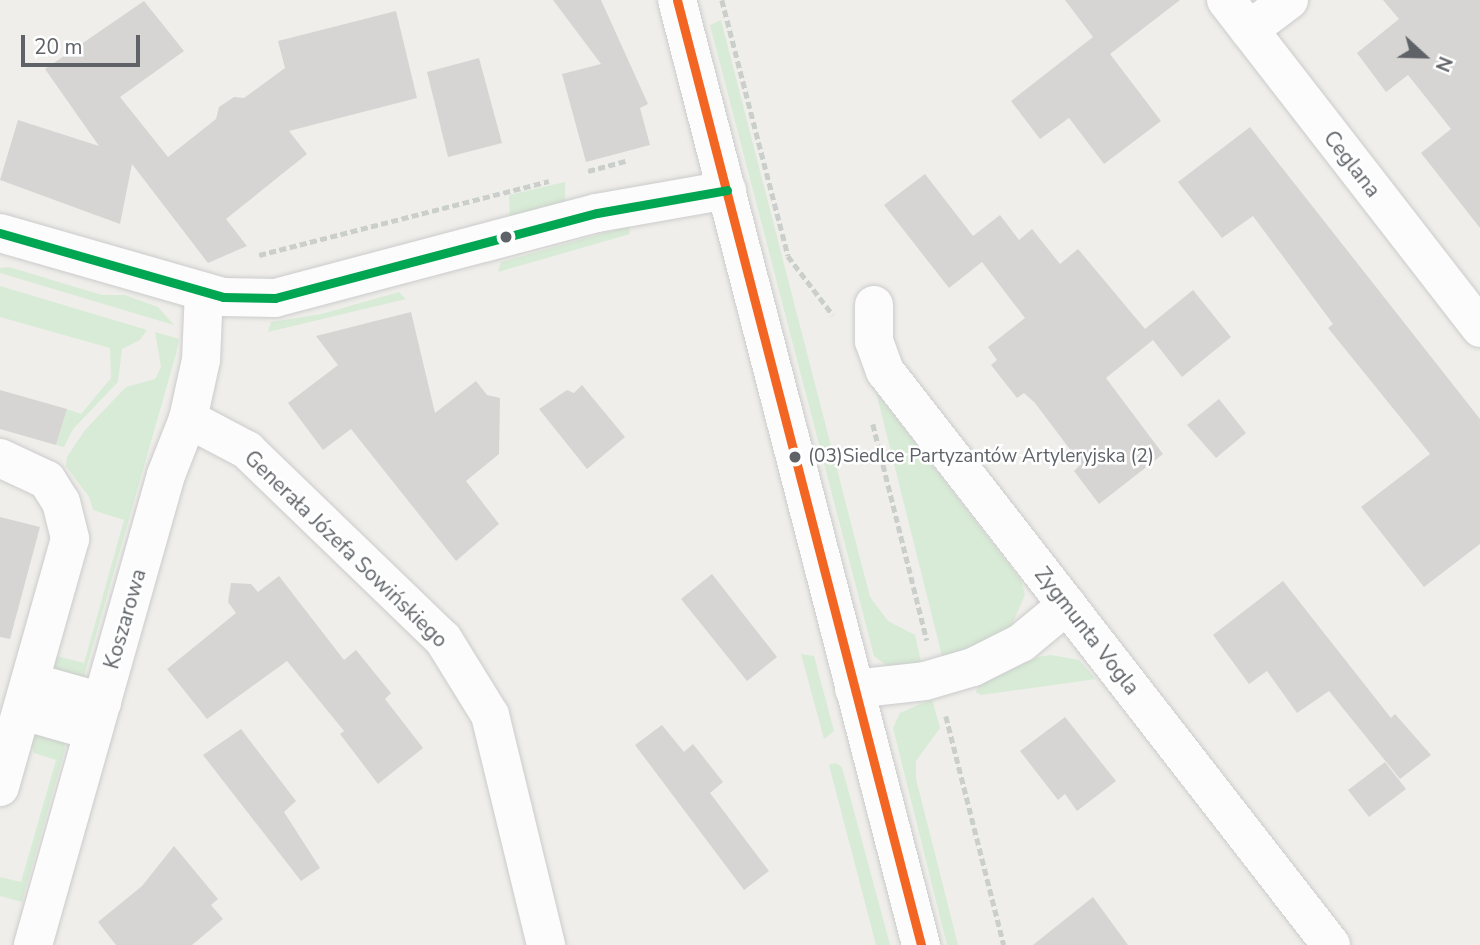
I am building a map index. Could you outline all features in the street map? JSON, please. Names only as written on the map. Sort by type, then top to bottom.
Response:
[{"type":"street","points":[[677,0],[921,945]]},
{"type":"street","name":"Ceglana","points":[[1226,0],[1480,328]]},
{"type":"street","points":[[1248,30],[1289,0]]},
{"type":"street","points":[[0,233],[204,292],[275,298],[597,213],[727,190]]},
{"type":"street","name":"Koszarowa","points":[[33,945],[166,475],[188,419],[201,360],[204,292]]},
{"type":"street","name":"Zygmunta Vogla","points":[[874,305],[874,341],[885,371],[1331,945]]},
{"type":"street","name":"Generała Józefa Sowińskiego","points":[[188,419],[247,450],[443,639],[490,715],[546,945]]},
{"type":"street","points":[[0,458],[47,480],[61,502],[70,539],[0,788]]},
{"type":"street","points":[[854,690],[925,681],[974,667],[1021,643],[1067,605]]},
{"type":"street","points":[[27,697],[97,717]]},
{"type":"path","points":[[722,0],[788,256],[837,321]]},
{"type":"path","points":[[573,175],[626,161]]},
{"type":"path","points":[[253,257],[559,178]]},
{"type":"path","points":[[872,420],[925,629]]},
{"type":"path","points":[[949,729],[1004,945]]},
{"type":"green space","points":[[721,20],[870,597],[888,621],[915,635],[922,666],[889,667],[874,656],[710,25]]},
{"type":"green space","points":[[565,182],[565,201],[510,216],[509,195]]},
{"type":"green space","points":[[629,226],[630,234],[498,272],[501,262]]},
{"type":"green space","points":[[9,267],[102,295],[125,295],[158,307],[174,325],[0,273],[0,268]]},
{"type":"green space","points":[[0,286],[147,330],[140,340],[122,349],[118,382],[73,429],[64,447],[56,445],[67,409],[81,414],[111,378],[110,348],[0,317]]},
{"type":"green space","points":[[399,292],[406,299],[268,332],[271,322],[321,314]]},
{"type":"green space","points":[[155,332],[179,339],[176,354],[83,680],[55,669],[54,662],[57,656],[84,663],[124,520],[93,510],[89,497],[66,466],[67,457],[85,430],[126,387],[155,379],[161,367]]},
{"type":"green space","points":[[876,392],[1021,580],[1025,595],[1009,631],[943,660]]},
{"type":"green space","points":[[801,654],[814,656],[834,731],[824,739]]},
{"type":"green space","points":[[1051,655],[1079,660],[1096,679],[981,695],[976,692],[979,684],[1038,657]]},
{"type":"green space","points":[[932,699],[940,728],[916,761],[916,779],[958,945],[947,945],[893,728],[900,713]]},
{"type":"green space","points":[[36,734],[64,741],[65,749],[22,902],[0,896],[0,877],[21,882],[56,760],[34,753],[31,743]]},
{"type":"green space","points":[[836,763],[842,767],[890,945],[876,945],[829,765]]},
{"type":"building","points":[[553,0],[601,0],[648,104],[640,108],[650,145],[586,162],[562,74],[601,64]]},
{"type":"building","points":[[1065,0],[1180,0],[1110,54],[1161,121],[1104,164],[1069,118],[1040,139],[1011,101],[1093,37]]},
{"type":"building","points":[[1383,0],[1480,0],[1480,228],[1421,153],[1451,129],[1408,75],[1386,92],[1357,53],[1399,19]]},
{"type":"building","points":[[144,1],[184,51],[120,97],[168,157],[216,119],[219,107],[234,97],[244,98],[285,68],[278,41],[396,11],[417,98],[289,131],[307,154],[226,219],[247,246],[208,263],[132,164],[120,224],[0,180],[18,120],[99,146],[45,69]]},
{"type":"building","points":[[479,58],[502,143],[448,157],[427,72]]},
{"type":"building","points":[[1250,127],[1480,419],[1480,544],[1424,587],[1361,507],[1430,454],[1328,328],[1333,324],[1253,216],[1222,238],[1178,182]]},
{"type":"building","points":[[925,174],[973,236],[1000,215],[1019,240],[1032,229],[1060,264],[1078,249],[1145,329],[1193,290],[1231,337],[1182,377],[1153,340],[1106,378],[1163,454],[1099,504],[1074,471],[1081,464],[1035,403],[1024,393],[1017,398],[991,365],[997,360],[988,347],[1025,318],[982,262],[949,288],[884,205]]},
{"type":"building","points":[[411,312],[435,413],[476,381],[487,395],[500,398],[499,454],[466,481],[499,524],[456,561],[351,429],[323,450],[288,403],[338,365],[316,336]]},
{"type":"building","points":[[582,385],[625,437],[587,469],[539,409],[567,390],[574,393]]},
{"type":"building","points":[[0,390],[67,409],[56,445],[0,429]]},
{"type":"building","points":[[1219,399],[1246,433],[1216,458],[1187,425]]},
{"type":"building","points":[[0,517],[40,527],[10,639],[0,637]]},
{"type":"building","points":[[712,574],[777,657],[747,681],[681,599]]},
{"type":"building","points":[[279,576],[344,660],[356,650],[391,693],[385,699],[423,748],[378,784],[340,734],[344,731],[287,661],[207,719],[167,669],[236,613],[228,602],[231,583],[251,584],[258,592]]},
{"type":"building","points":[[1283,581],[1391,718],[1395,714],[1431,755],[1400,779],[1329,691],[1297,713],[1267,671],[1249,684],[1213,635]]},
{"type":"building","points":[[1065,717],[1116,781],[1077,811],[1065,794],[1058,800],[1020,751]]},
{"type":"building","points":[[662,725],[684,752],[693,744],[723,782],[710,793],[769,871],[744,890],[635,745]]},
{"type":"building","points":[[241,729],[296,801],[284,812],[320,868],[301,881],[203,755]]},
{"type":"building","points":[[1385,762],[1406,789],[1369,817],[1348,790]]},
{"type":"building","points":[[174,846],[218,899],[211,905],[223,919],[192,945],[116,945],[98,922],[142,886]]},
{"type":"building","points":[[1093,897],[1128,945],[1033,945]]},
{"type":"transit line","points":[[677,0],[921,945]]},
{"type":"transit line","points":[[0,233],[223,297],[275,298],[597,213],[727,190]]},
{"type":"place","name":"(03)Siedlce Partyzantów Artyleryjska (2)","points":[[795,457]]}]
